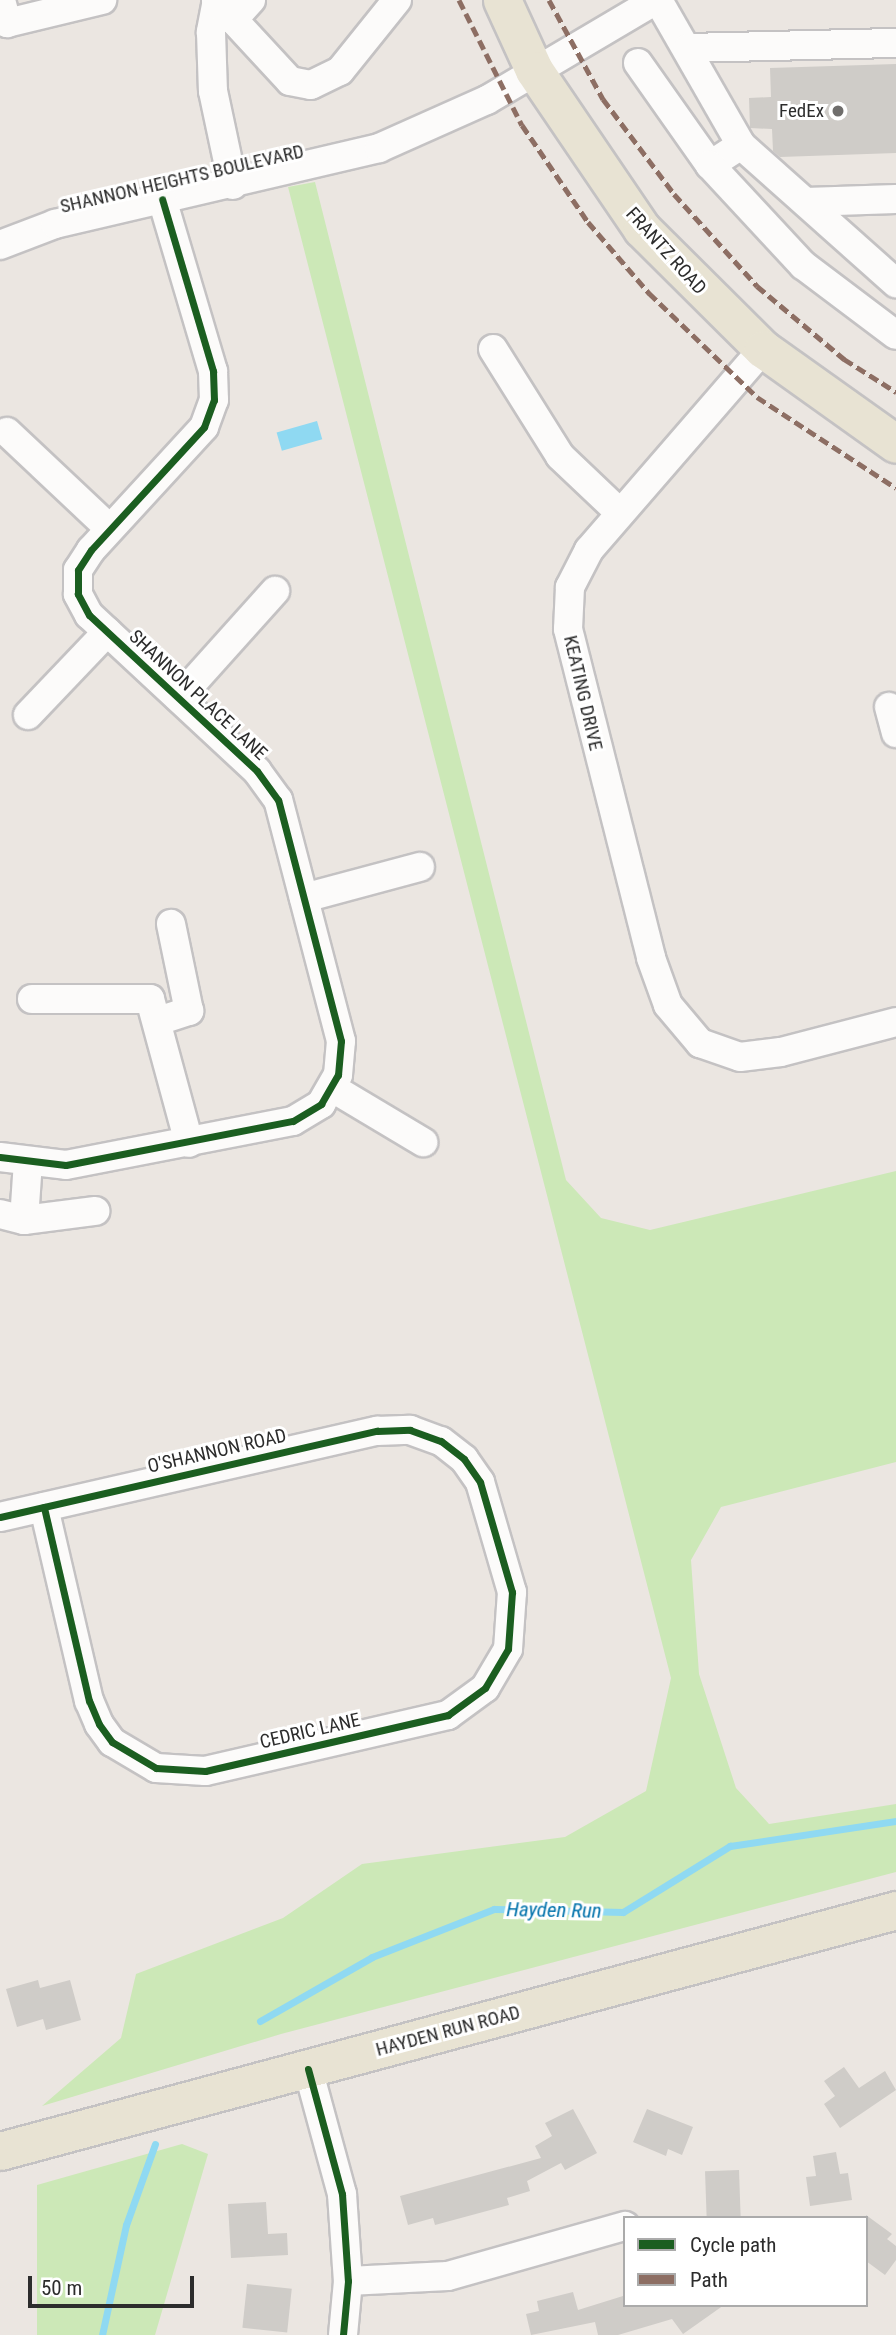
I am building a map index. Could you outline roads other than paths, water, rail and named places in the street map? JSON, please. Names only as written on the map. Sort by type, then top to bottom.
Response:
[{"type":"main road","name":"FRANTZ ROAD","points":[[502,0],[534,70],[642,229],[763,349],[896,444]]},
{"type":"main road","name":"HAYDEN RUN ROAD","points":[[0,2151],[896,1910]]},
{"type":"street","points":[[3,16],[103,0]]},
{"type":"street","points":[[233,185],[213,91],[211,32],[229,5],[290,81],[311,85],[340,71],[397,0]]},
{"type":"street","points":[[657,0],[688,48],[741,145],[806,202],[868,262],[896,283]]},
{"type":"street","name":"SHANNON HEIGHTS BOULEVARD","points":[[2,239],[162,198],[233,185],[379,148],[487,100],[657,0]]},
{"type":"street","points":[[688,48],[896,43]]},
{"type":"street","points":[[638,63],[710,165],[803,265],[896,335]]},
{"type":"street","points":[[710,165],[741,145]]},
{"type":"street","name":"SHANNON PLACE LANE","points":[[162,198],[213,371],[214,400],[204,427],[110,529],[78,570],[78,594],[89,615],[257,771],[278,800],[341,1041],[334,1089]]},
{"type":"street","points":[[806,202],[896,199]]},
{"type":"street","points":[[868,262],[896,261]]},
{"type":"street","points":[[493,349],[561,456],[620,513]]},
{"type":"street","name":"KEATING DRIVE","points":[[763,349],[589,550],[570,587],[568,629],[651,958],[668,1005],[701,1043],[740,1057],[781,1052],[896,1022]]},
{"type":"street","points":[[7,432],[110,529]]},
{"type":"street","points":[[179,698],[275,591]]},
{"type":"street","points":[[28,715],[107,632]]},
{"type":"street","points":[[304,898],[420,867]]},
{"type":"street","points":[[158,1021],[189,1011],[171,924]]},
{"type":"street","points":[[32,999],[150,999],[189,1143]]},
{"type":"street","points":[[0,1157],[66,1165],[189,1143],[293,1121],[321,1104],[334,1089],[423,1142]]},
{"type":"street","points":[[28,1162],[12,1217],[95,1211]]},
{"type":"street","name":"O'SHANNON ROAD","points":[[0,1517],[377,1431],[410,1430],[441,1441]]},
{"type":"street","name":"CEDRIC LANE","points":[[44,1507],[89,1701],[99,1724],[113,1742],[156,1768],[205,1771],[447,1715],[469,1703],[492,1678],[508,1648],[512,1592],[480,1482],[464,1459],[441,1441]]},
{"type":"street","points":[[308,2070],[342,2194],[348,2281],[343,2335]]},
{"type":"street","points":[[348,2281],[448,2276],[623,2227]]},
{"type":"water","points":[[317,421],[322,439],[282,451],[277,433]]},
{"type":"waterway","name":"Hayden Run","points":[[260,2021],[372,1957],[494,1909],[623,1912],[730,1846],[896,1821]]},
{"type":"waterway","name":"Hayden Run","points":[[102,2335],[126,2225],[155,2144]]},
{"type":"place","name":"FedEx","points":[[838,111]]}]
